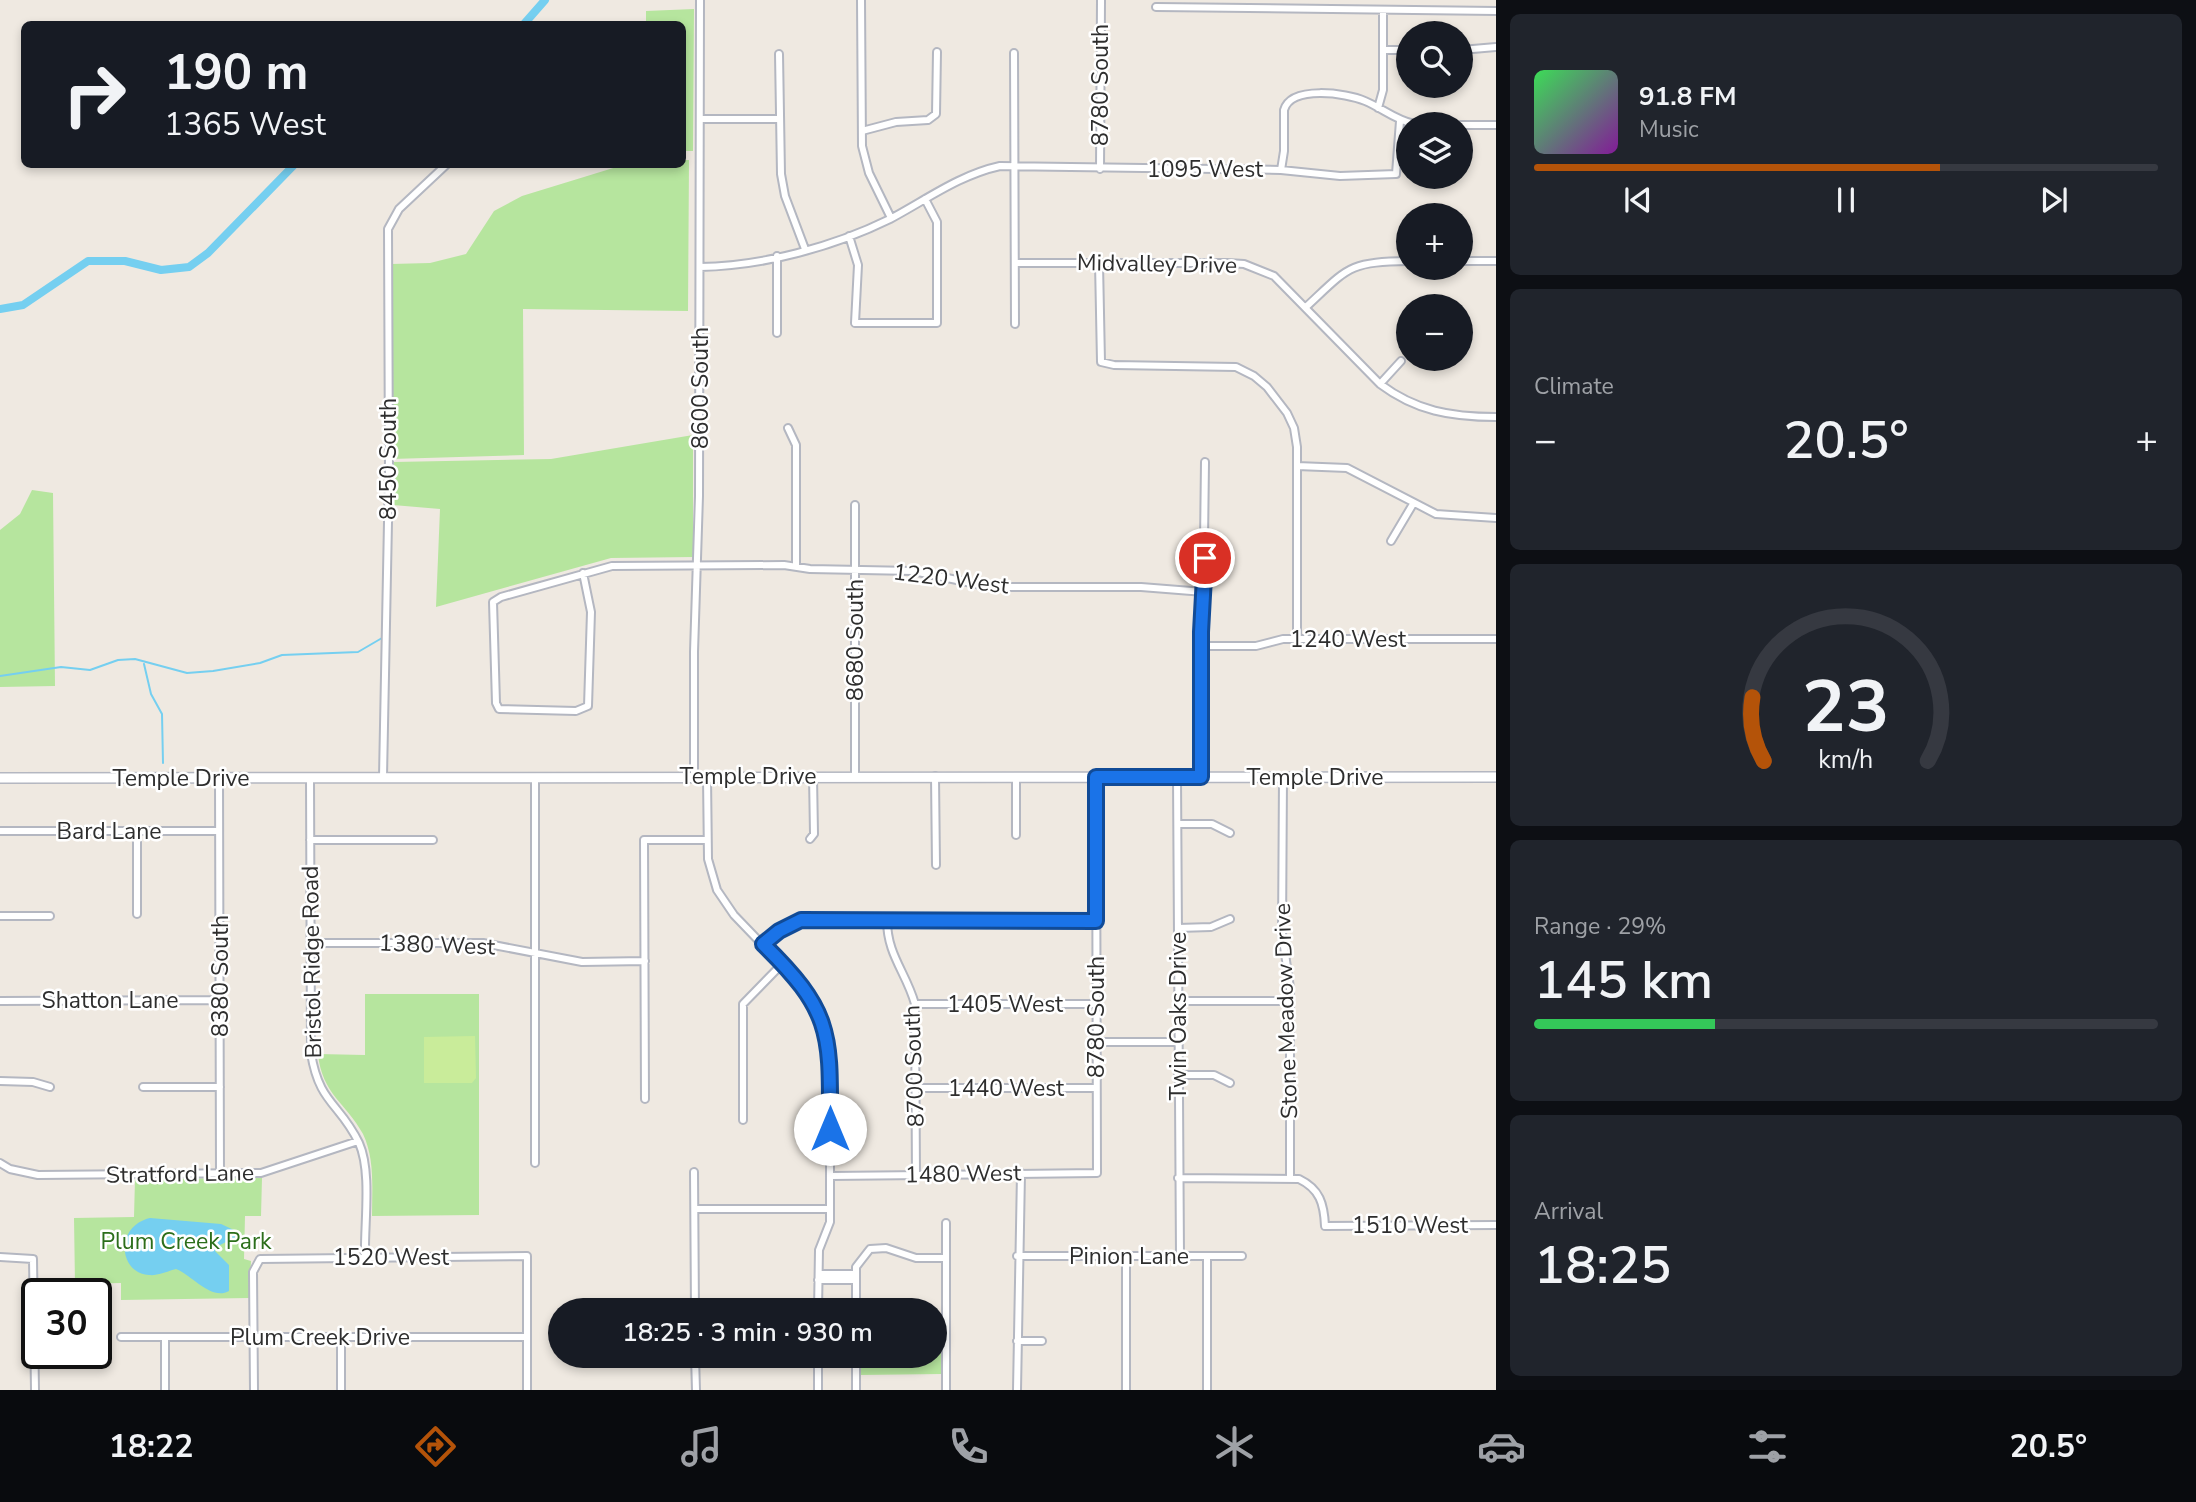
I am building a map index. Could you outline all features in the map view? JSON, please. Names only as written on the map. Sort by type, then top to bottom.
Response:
[{"type":"street","name":"8600 South","points":[[694,777],[698,564],[700,0]]},
{"type":"street","points":[[861,0],[862,131],[869,173],[891,218]]},
{"type":"street","name":"8780 South","points":[[1100,169],[1101,0]]},
{"type":"street","points":[[1156,7],[1496,11]]},
{"type":"street","points":[[1378,107],[1383,90],[1383,10]]},
{"type":"street","points":[[1473,49],[1496,47]]},
{"type":"street","points":[[1383,50],[1396,50]]},
{"type":"street","points":[[862,131],[896,122],[928,120],[936,114],[937,52]]},
{"type":"street","points":[[1014,53],[1015,324]]},
{"type":"street","points":[[779,54],[783,185],[805,249]]},
{"type":"street","points":[[1280,170],[1284,151],[1284,110],[1291,99],[1306,95],[1347,96],[1378,107],[1396,118]]},
{"type":"street","points":[[701,119],[779,119]]},
{"type":"street","points":[[1473,125],[1496,125]]},
{"type":"street","name":"1095 West","points":[[699,267],[731,265],[777,256],[849,236],[891,218],[973,173],[1000,166],[1280,170],[1340,176],[1395,174],[1396,163]]},
{"type":"street","name":"8450 South","points":[[383,777],[389,471],[387,229],[399,209],[443,168]]},
{"type":"street","points":[[849,236],[858,265],[855,323],[937,323],[937,222],[925,199]]},
{"type":"street","points":[[777,256],[777,333]]},
{"type":"street","points":[[1473,261],[1496,261]]},
{"type":"street","points":[[1306,307],[1347,270],[1358,264],[1396,262]]},
{"type":"street","name":"Midvalley Drive","points":[[1015,263],[1244,264],[1274,276],[1380,384],[1397,397],[1435,413],[1496,417]]},
{"type":"street","points":[[1099,263],[1101,362],[1114,365],[1224,365],[1245,370],[1267,387],[1287,412],[1294,428],[1297,466],[1297,639]]},
{"type":"street","points":[[1380,384],[1396,366]]},
{"type":"street","points":[[788,428],[796,444],[796,566]]},
{"type":"street","points":[[1201,777],[1205,463]]},
{"type":"street","points":[[1297,466],[1347,468],[1413,504],[1449,517],[1496,518]]},
{"type":"street","points":[[1391,541],[1413,504]]},
{"type":"street","name":"8680 South","points":[[855,505],[855,776]]},
{"type":"street","name":"1220 West","points":[[583,573],[591,612],[590,699],[586,708],[499,709],[496,700],[493,602],[500,597],[583,573],[631,564],[796,566],[930,573],[991,587],[1141,587],[1204,592]]},
{"type":"street","name":"1240 West","points":[[1201,646],[1258,646],[1279,639],[1496,639]]},
{"type":"street","points":[[810,839],[814,834],[813,776]]},
{"type":"street","points":[[935,776],[936,865]]},
{"type":"street","points":[[1016,776],[1016,835]]},
{"type":"street","name":"Bristol Ridge Road","points":[[310,777],[311,1053],[314,1072],[323,1096],[358,1141],[365,1172],[365,1257]]},
{"type":"street","points":[[535,777],[535,1163]]},
{"type":"street","points":[[706,777],[708,859],[717,890],[734,915],[783,963],[812,999],[826,1030],[830,1060],[830,1222],[820,1250],[818,1298]]},
{"type":"street","name":"8780 South","points":[[1096,777],[1097,1172]]},
{"type":"street","name":"Twin Oaks Drive","points":[[1177,777],[1180,1256]]},
{"type":"street","name":"Temple Drive","points":[[0,778],[1496,777]]},
{"type":"street","name":"8380 South","points":[[219,778],[220,1174]]},
{"type":"street","name":"Stone Meadow Drive","points":[[1283,778],[1282,933],[1290,1001],[1290,1178]]},
{"type":"street","points":[[1178,824],[1212,824],[1230,833]]},
{"type":"street","name":"Bard Lane","points":[[0,831],[219,831]]},
{"type":"street","points":[[137,831],[137,914]]},
{"type":"street","points":[[310,840],[433,840]]},
{"type":"street","points":[[645,1099],[644,840],[707,840]]},
{"type":"street","points":[[0,916],[50,916]]},
{"type":"street","points":[[1178,928],[1211,927],[1230,919]]},
{"type":"street","points":[[763,944],[779,931],[801,920],[1096,921]]},
{"type":"street","name":"8700 South","points":[[887,920],[889,946],[908,983],[915,1004],[916,1176]]},
{"type":"street","name":"1380 West","points":[[311,943],[483,943],[582,961],[645,961]]},
{"type":"street","points":[[743,1120],[743,1004],[783,963]]},
{"type":"street","name":"Shatton Lane","points":[[0,1000],[220,1000]]},
{"type":"street","points":[[1178,1001],[1290,1001]]},
{"type":"street","name":"1405 West","points":[[915,1004],[1096,1004]]},
{"type":"street","points":[[1096,1042],[1178,1042]]},
{"type":"street","points":[[1178,1075],[1214,1075],[1230,1083]]},
{"type":"street","points":[[0,1082],[33,1082],[50,1087]]},
{"type":"street","points":[[143,1087],[220,1087]]},
{"type":"street","name":"1440 West","points":[[916,1088],[1096,1088]]},
{"type":"street","name":"Stratford Lane","points":[[0,1163],[10,1169],[38,1175],[269,1172],[358,1141]]},
{"type":"street","points":[[694,1172],[695,1298]]},
{"type":"street","points":[[1017,1390],[1017,1255],[1021,1225],[1021,1172]]},
{"type":"street","name":"1480 West","points":[[830,1176],[1097,1172]]},
{"type":"street","points":[[1178,1178],[1290,1178]]},
{"type":"street","name":"1510 West","points":[[1290,1178],[1299,1178],[1315,1189],[1322,1199],[1325,1226],[1496,1225]]},
{"type":"street","points":[[695,1209],[830,1209]]},
{"type":"street","points":[[946,1223],[946,1298]]},
{"type":"street","points":[[856,1298],[856,1277],[864,1254],[878,1247],[910,1257],[946,1258]]},
{"type":"street","name":"Pinion Lane","points":[[1017,1255],[1241,1256]]},
{"type":"street","name":"1520 West","points":[[254,1338],[256,1262],[266,1257],[527,1256],[527,1337]]},
{"type":"street","points":[[1126,1256],[1126,1390]]},
{"type":"street","points":[[1207,1256],[1207,1390]]},
{"type":"street","points":[[0,1257],[33,1259],[35,1390]]},
{"type":"street","points":[[819,1277],[856,1277]]},
{"type":"street","name":"Plum Creek Drive","points":[[121,1337],[527,1337]]},
{"type":"street","points":[[165,1337],[165,1390]]},
{"type":"street","points":[[341,1337],[341,1390]]},
{"type":"street","points":[[527,1337],[527,1390]]},
{"type":"street","points":[[254,1338],[254,1390]]},
{"type":"street","points":[[1017,1341],[1042,1341]]},
{"type":"street","points":[[695,1368],[695,1390]]},
{"type":"street","points":[[818,1368],[818,1390]]},
{"type":"street","points":[[856,1368],[856,1390]]},
{"type":"street","points":[[946,1368],[946,1390]]},
{"type":"green space","points":[[694,9],[693,151],[686,151],[686,21],[646,21],[646,11]]},
{"type":"green space","points":[[686,160],[689,160],[688,311],[523,309],[524,455],[391,459],[391,264],[430,263],[466,254],[494,211],[522,196],[613,168],[686,168]]},
{"type":"green space","points":[[693,435],[693,557],[611,558],[436,607],[440,509],[393,505],[394,462],[551,459]]},
{"type":"green space","points":[[32,490],[53,493],[55,686],[0,687],[0,530],[20,514]]},
{"type":"green space","points":[[365,994],[479,994],[479,1215],[372,1216],[372,1174],[367,1144],[356,1123],[324,1079],[318,1054],[365,1055]]},
{"type":"green space","points":[[475,1036],[476,1078],[472,1083],[424,1083],[424,1037]]},
{"type":"green space","name":"Plum Creek Park","points":[[262,1178],[261,1216],[245,1216],[244,1259],[251,1261],[249,1298],[121,1300],[121,1283],[112,1283],[112,1278],[75,1278],[74,1218],[134,1217],[135,1179]]},
{"type":"green space","points":[[859,1368],[942,1368],[942,1374],[859,1375]]},
{"type":"water","points":[[150,1218],[221,1224],[236,1231],[236,1237],[216,1247],[215,1251],[229,1265],[229,1291],[215,1293],[176,1269],[149,1275],[131,1266],[126,1258],[126,1239],[139,1223]]},
{"type":"waterway","points":[[527,21],[545,0]]},
{"type":"waterway","points":[[0,309],[23,305],[88,261],[125,261],[161,270],[189,267],[208,253],[291,168]]},
{"type":"waterway","points":[[0,676],[61,667],[90,670],[118,660],[135,659],[187,673],[213,671],[260,663],[282,655],[358,652],[382,638]]},
{"type":"waterway","points":[[144,664],[151,694],[162,714],[163,763]]},
{"type":"route","points":[[830,1129],[830,1060],[826,1030],[808,992],[763,944],[790,924],[801,920],[1096,921],[1096,777],[1201,777],[1201,620],[1205,558]]}]
